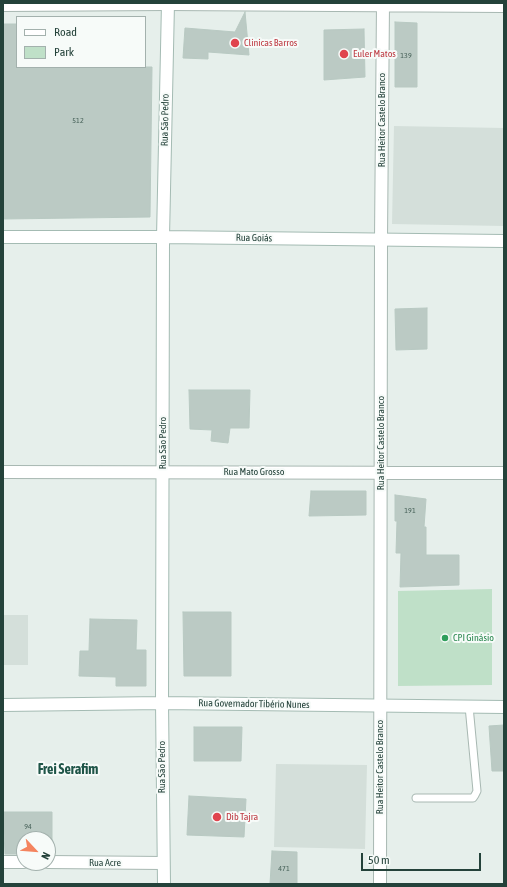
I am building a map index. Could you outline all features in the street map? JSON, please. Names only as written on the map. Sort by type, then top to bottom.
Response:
[{"type":"street","name":"Rua São Pedro","points":[[164,884],[162,703],[163,237],[168,4]]},
{"type":"street","points":[[3,5],[383,4],[504,6]]},
{"type":"street","name":"Rua Heitor Castelo Branco","points":[[380,884],[383,4]]},
{"type":"street","name":"Rua Goiás","points":[[3,237],[163,237],[504,241]]},
{"type":"street","name":"Rua Mato Grosso","points":[[3,472],[504,473]]},
{"type":"street","name":"Rua Governador Tibério Nunes","points":[[3,705],[162,703],[504,707]]},
{"type":"street","points":[[3,862],[16,862]]},
{"type":"street","name":"Rua Acre","points":[[56,862],[163,863]]},
{"type":"lane","points":[[416,798],[473,798],[475,795],[477,791],[469,706]]},
{"type":"shaded area","points":[[394,126],[504,128],[504,226],[392,224]]},
{"type":"shaded area","points":[[3,615],[28,615],[28,665],[3,665]]},
{"type":"shaded area","points":[[276,764],[367,765],[365,849],[274,847]]},
{"type":"green space","name":"CPI Ginásio","points":[[492,589],[492,685],[398,686],[398,591]]},
{"type":"building","points":[[245,12],[249,55],[208,52],[208,59],[183,58],[185,28],[235,32]]},
{"type":"building","points":[[395,22],[417,23],[417,87],[395,87]]},
{"type":"building","points":[[3,24],[16,24],[16,68],[152,67],[150,217],[3,219]]},
{"type":"building","name":"Euler Matos","points":[[364,29],[365,77],[324,80],[324,30]]},
{"type":"building","points":[[427,308],[427,349],[396,350],[395,309]]},
{"type":"building","points":[[189,390],[250,390],[249,428],[230,428],[228,443],[211,441],[212,430],[190,429]]},
{"type":"building","points":[[311,491],[366,491],[366,515],[309,516]]},
{"type":"building","points":[[395,495],[426,499],[424,527],[426,527],[426,555],[459,555],[459,585],[400,587],[401,553],[396,553],[397,521],[395,521]]},
{"type":"building","points":[[183,612],[231,612],[231,676],[184,676]]},
{"type":"building","points":[[90,619],[137,620],[136,650],[146,650],[146,686],[116,686],[116,677],[79,676],[80,651],[89,651]]},
{"type":"building","points":[[504,725],[504,771],[492,771],[489,726]]},
{"type":"building","points":[[194,727],[242,727],[241,761],[194,761]]},
{"type":"building","name":"Dib Tajra","points":[[189,796],[246,799],[244,837],[187,835]]},
{"type":"building","points":[[3,812],[52,812],[52,831],[16,831],[16,854],[5,854]]},
{"type":"building","points":[[272,851],[297,852],[297,884],[270,884]]},
{"type":"place","name":"Clinicas Barros","points":[[235,43]]},
{"type":"place","name":"Euler Matos","points":[[344,54]]},
{"type":"place","name":"CPI Ginásio","points":[[445,638]]},
{"type":"place","name":"Dib Tajra","points":[[217,817]]},
{"type":"district","name":"Frei Serafim","points":[[68,770]]}]
